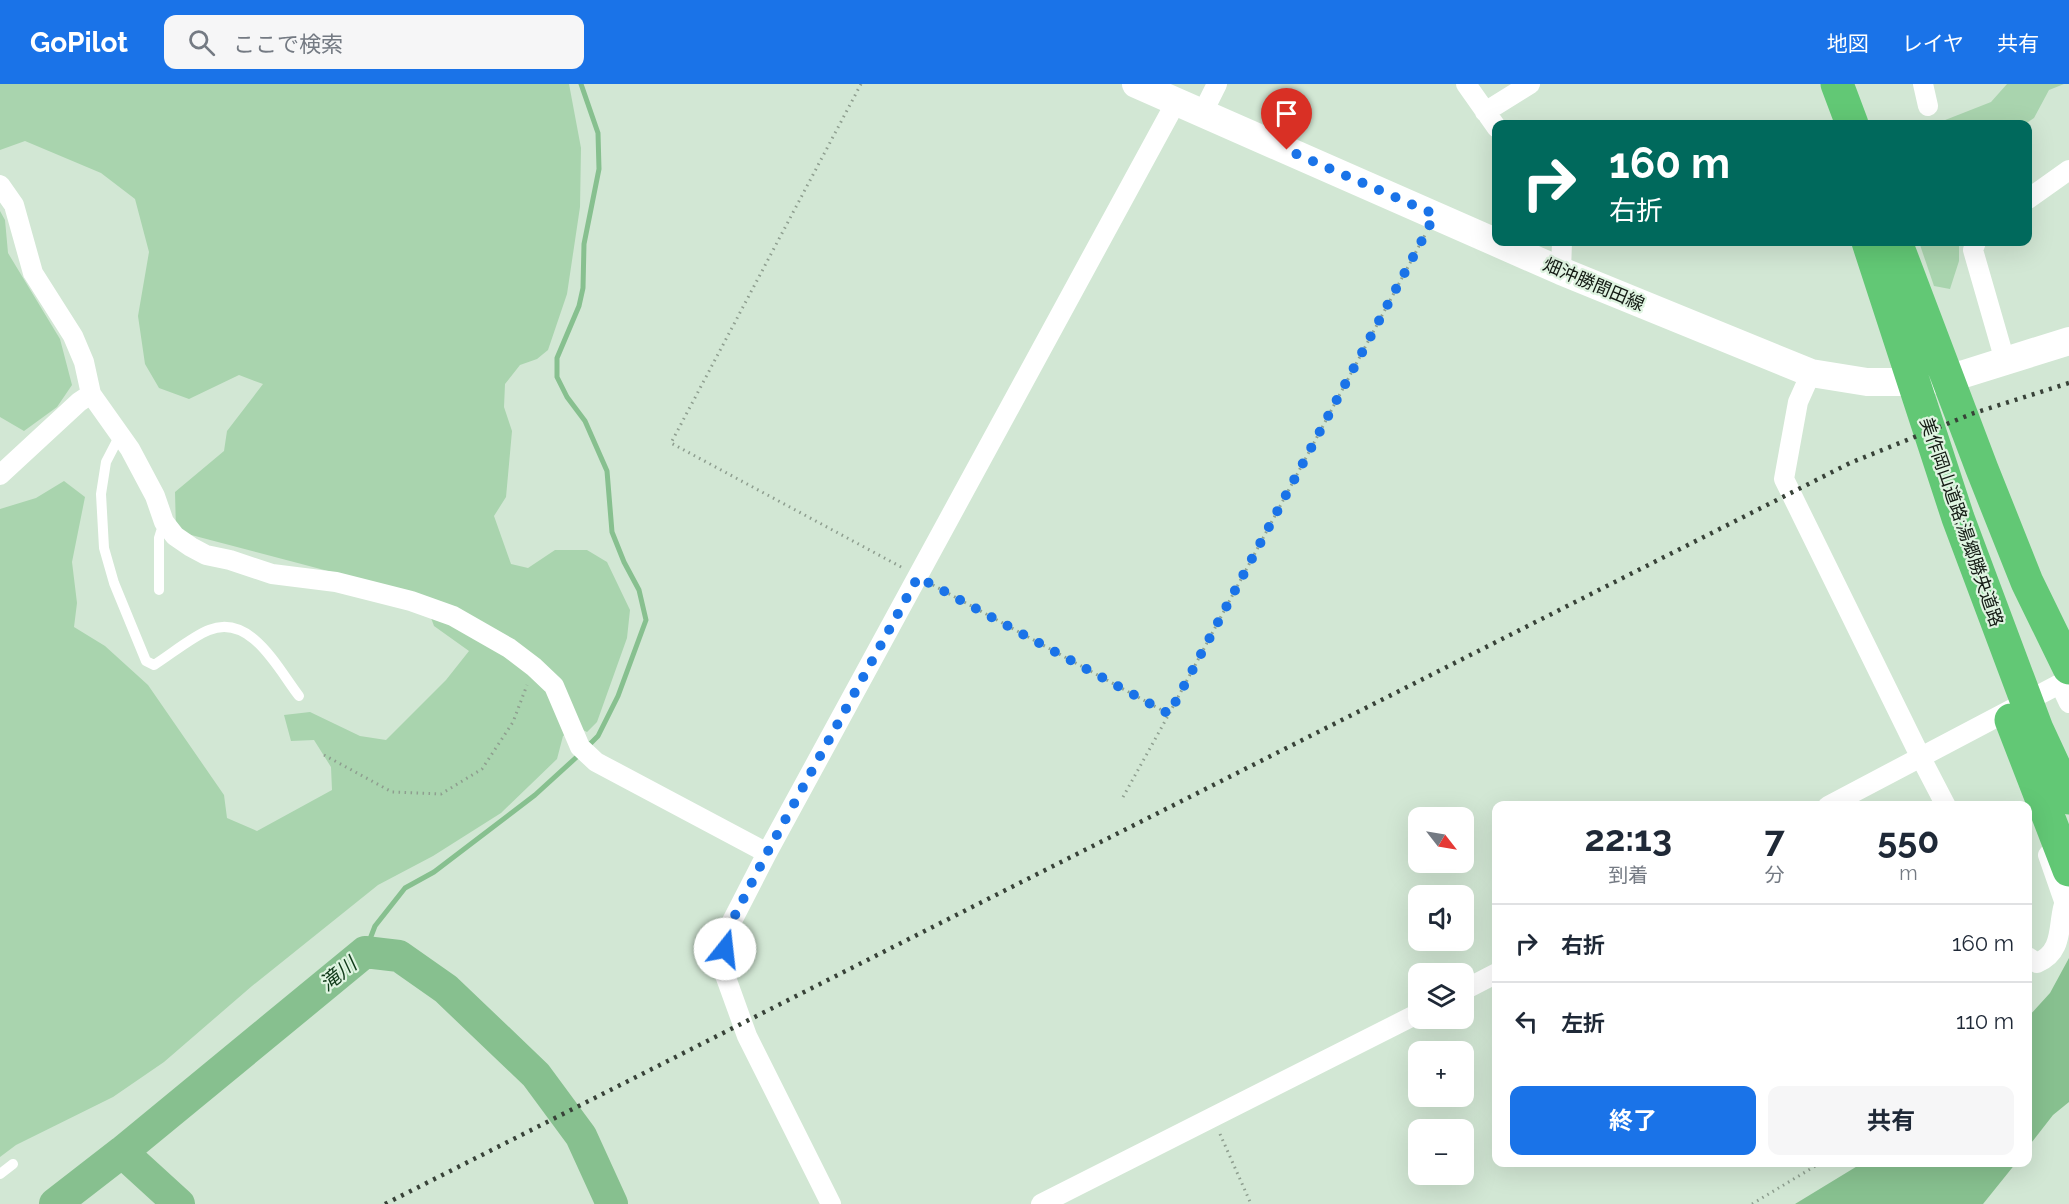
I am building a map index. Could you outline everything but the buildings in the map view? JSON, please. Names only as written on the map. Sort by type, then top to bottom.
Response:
[{"type":"highway","points":[[1823,84],[1834,120]]},
{"type":"highway","points":[[1837,84],[1850,120]]},
{"type":"highway","name":"美作岡山道路;湯郷勝央道路","points":[[1870,246],[1919,346],[1958,518],[2037,729],[2069,798]]},
{"type":"highway","points":[[1897,246],[1919,346],[1982,469],[2066,677]]},
{"type":"highway","points":[[1978,573],[1984,637],[2067,888]]},
{"type":"main road","name":"畑沖勝間田線","points":[[1136,84],[1492,240]]},
{"type":"main road","name":"畑沖勝間田線","points":[[1505,246],[1811,373],[1867,382],[1922,382],[1964,374],[2069,340]]},
{"type":"street","points":[[1202,114],[1217,84]]},
{"type":"street","points":[[1466,84],[1492,121]]},
{"type":"street","points":[[1485,112],[1530,84]]},
{"type":"street","points":[[1923,84],[1928,106]]},
{"type":"street","points":[[831,1204],[747,1036],[725,975],[725,949],[730,925],[1176,102]]},
{"type":"street","points":[[2032,196],[2069,170]]},
{"type":"street","points":[[0,185],[14,205],[33,273],[72,336],[84,362],[91,394],[130,448],[150,486],[164,522],[175,536],[206,555],[230,560],[272,574],[336,582],[411,601],[453,616],[509,648],[554,686],[580,747],[596,762],[767,853]]},
{"type":"street","points":[[1561,271],[1562,246]]},
{"type":"street","points":[[1974,246],[1973,250],[2005,361]]},
{"type":"street","points":[[1811,373],[1798,402],[1784,479],[1943,801]]},
{"type":"street","points":[[0,475],[91,394]]},
{"type":"street","points":[[1838,801],[1997,717],[2066,677],[2069,703]]},
{"type":"street","points":[[1997,717],[2031,801]]},
{"type":"street","points":[[2032,802],[2067,888],[2062,930],[2055,949],[2044,960],[2037,963],[2032,960]]},
{"type":"street","points":[[1474,985],[1492,976]]},
{"type":"street","points":[[1041,1204],[1408,1019]]},
{"type":"lane","points":[[120,435],[106,462],[101,494],[104,548],[114,583],[146,661],[154,665],[208,630],[221,627],[242,630],[260,642],[299,696]]},
{"type":"lane","points":[[159,590],[159,538],[164,522]]},
{"type":"lane","points":[[0,1174],[13,1164]]},
{"type":"path","points":[[861,84],[671,443],[1169,714]]},
{"type":"path","points":[[1123,797],[1434,214]]},
{"type":"path","points":[[324,755],[392,792],[441,794],[482,769],[513,722],[534,667]]},
{"type":"path","points":[[1213,1118],[1251,1204]]},
{"type":"path","points":[[1752,1204],[1814,1167]]},
{"type":"shaded area","points":[[0,84],[569,84],[581,148],[580,207],[567,294],[548,350],[537,359],[520,365],[505,384],[504,407],[512,431],[506,497],[494,516],[511,564],[528,568],[555,550],[587,550],[607,562],[630,610],[627,638],[597,722],[587,732],[577,727],[563,736],[557,759],[501,813],[433,856],[378,885],[252,986],[164,1062],[113,1097],[16,1145],[0,1157],[0,509],[36,498],[64,481],[85,497],[72,562],[77,603],[74,627],[105,646],[148,685],[224,795],[227,818],[257,831],[332,790],[331,767],[314,740],[291,741],[284,715],[310,712],[360,736],[386,740],[446,680],[469,651],[434,626],[423,596],[176,531],[175,492],[224,451],[227,431],[263,384],[239,375],[189,399],[159,388],[145,364],[138,316],[149,252],[135,199],[101,173],[25,141],[0,150]]},
{"type":"shaded area","points":[[2007,84],[2064,84],[2049,90],[2031,120],[1945,120],[1991,102]]},
{"type":"shaded area","points":[[0,211],[5,220],[8,253],[60,339],[72,385],[57,407],[24,431],[0,417]]},
{"type":"shaded area","points":[[1920,246],[1959,246],[1959,261],[1950,289],[1934,286]]},
{"type":"shaded area","points":[[2069,958],[2069,1102],[2053,1115],[2032,1142],[2032,1013],[2050,993]]},
{"type":"shaded area","points":[[1856,1167],[2013,1167],[1983,1204],[1795,1204]]},
{"type":"waterway","points":[[581,84],[598,133],[599,169],[584,244],[583,288],[579,306],[557,358],[557,377],[567,397],[585,421],[607,471],[612,532],[639,590],[646,620],[618,696],[598,736],[587,747]]},
{"type":"waterway","points":[[365,952],[375,926],[405,888],[434,872],[535,795],[580,754]]},
{"type":"waterway","name":"滝川","points":[[55,1204],[122,1152],[365,952],[399,956],[446,989],[536,1075],[581,1136],[612,1204]]},
{"type":"waterway","points":[[122,1152],[179,1204]]},
{"type":"railway","points":[[385,1204],[1850,463],[1974,413],[2069,383]]},
{"type":"route","points":[[725,949],[730,925],[767,853],[918,577],[1169,714],[1434,214],[1287,150]]}]
